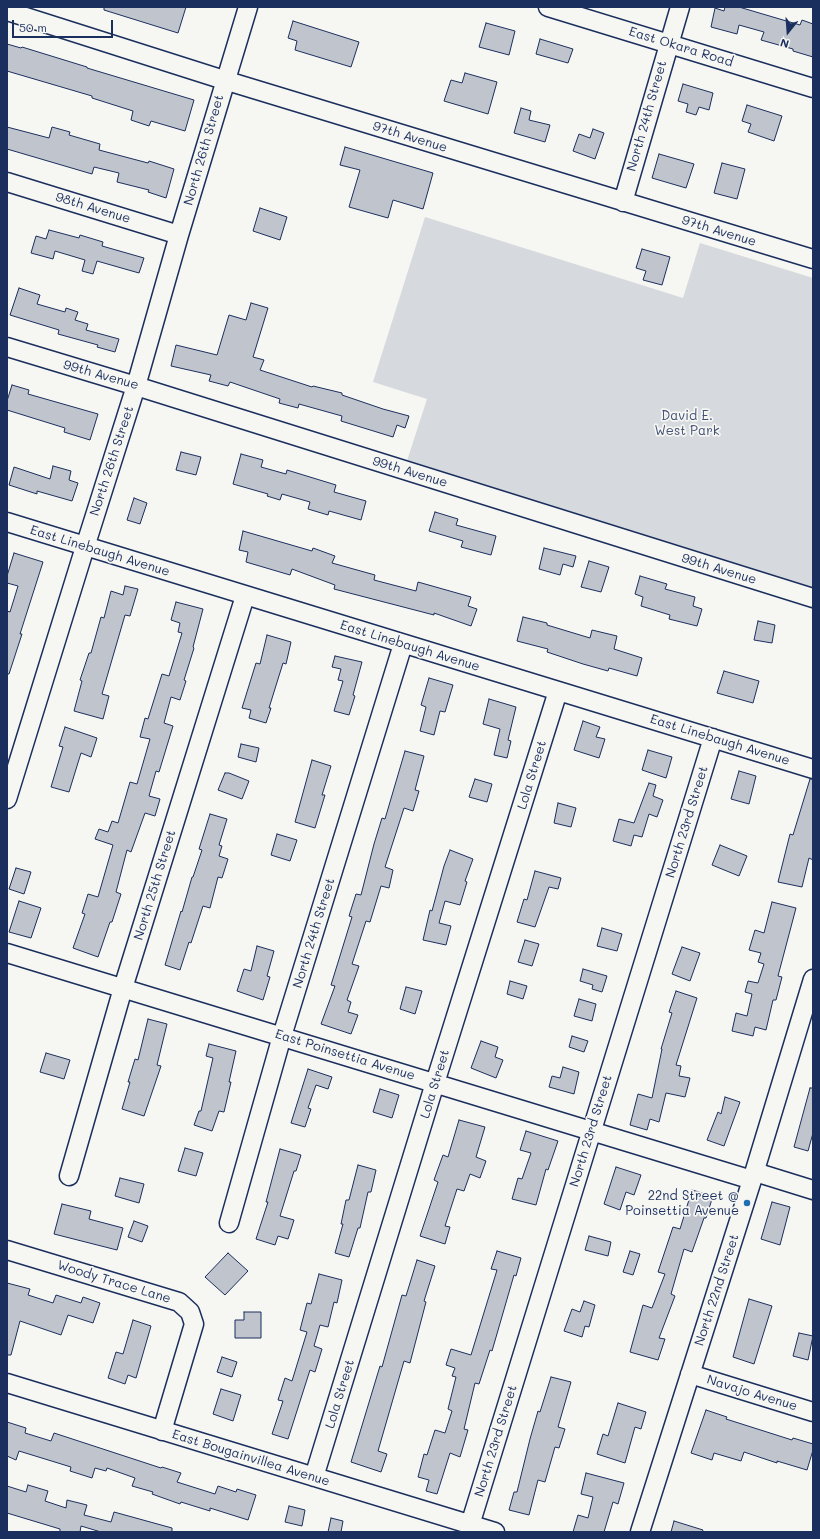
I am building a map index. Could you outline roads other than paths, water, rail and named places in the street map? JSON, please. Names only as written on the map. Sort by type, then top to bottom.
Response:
[{"type":"street","name":"North 26th Street","points":[[7,799],[136,386],[224,80],[248,7]]},
{"type":"street","name":"East Okara Road","points":[[548,7],[813,88]]},
{"type":"street","name":"North 24th Street","points":[[623,202],[680,7]]},
{"type":"street","name":"97th Avenue","points":[[7,11],[224,80],[813,260]]},
{"type":"street","name":"98th Avenue","points":[[7,182],[179,235]]},
{"type":"street","name":"99th Avenue","points":[[7,347],[813,598]]},
{"type":"street","name":"East Linebaugh Avenue","points":[[7,522],[813,769]]},
{"type":"street","name":"North 25th Street","points":[[69,1176],[123,988],[245,596]]},
{"type":"street","name":"North 24th Street","points":[[229,1223],[282,1036],[403,644]]},
{"type":"street","name":"Lola Street","points":[[314,1477],[435,1083],[558,691]]},
{"type":"street","name":"North 23rd Street","points":[[470,1525],[713,738]]},
{"type":"street","name":"East Poinsettia Avenue","points":[[7,953],[592,1130],[753,1176],[813,1190]]},
{"type":"street","name":"North 22nd Street","points":[[640,1532],[753,1176],[813,979]]},
{"type":"street","name":"Woody Trace Lane","points":[[7,1250],[179,1302],[190,1312],[194,1324],[162,1431]]},
{"type":"street","name":"Navajo Avenue","points":[[690,1374],[813,1412]]},
{"type":"street","name":"East Bougainvillea Avenue","points":[[7,1383],[495,1532]]},
{"type":"place","name":"22nd Street @ Poinsettia Avenue","points":[[747,1203]]},
{"type":"park label","name":"David E. West Park","points":[[687,424]]}]
